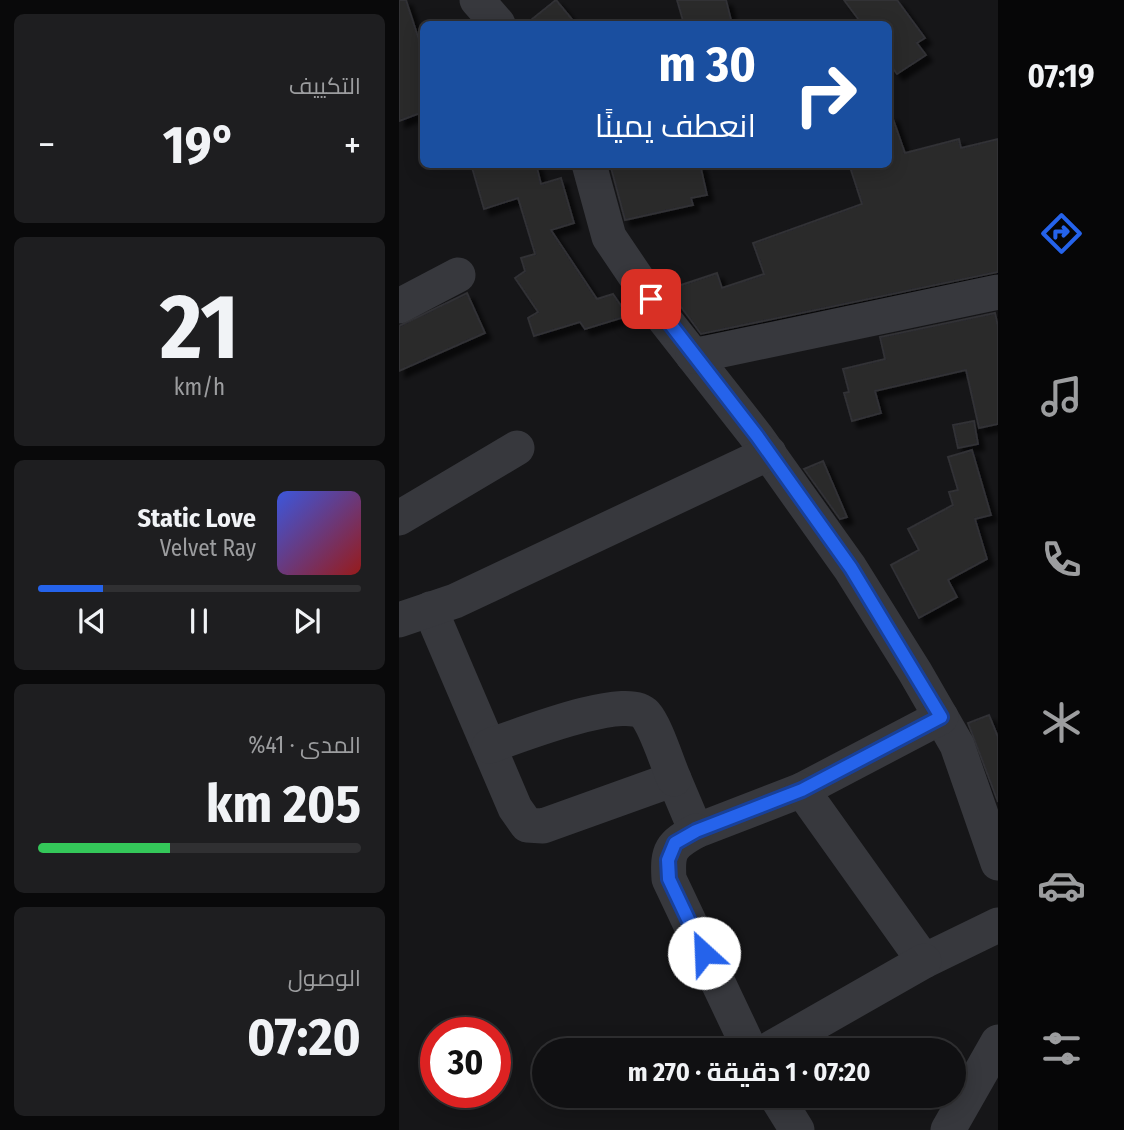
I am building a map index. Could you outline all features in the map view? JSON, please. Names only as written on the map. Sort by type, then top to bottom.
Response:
[{"type":"street","points":[[477,0],[495,21]]},
{"type":"street","points":[[590,168],[610,237],[665,320],[769,453],[851,568],[957,744],[998,863]]},
{"type":"street","points":[[399,306],[458,275]]},
{"type":"street","points":[[693,356],[998,292]]},
{"type":"street","points":[[399,518],[517,448]]},
{"type":"street","points":[[674,779],[543,826],[527,825],[515,808],[489,746],[415,615],[455,601],[769,453]]},
{"type":"street","points":[[489,746],[601,710],[635,707],[646,715],[696,831]]},
{"type":"street","points":[[744,1038],[669,879],[668,860],[675,843],[696,831],[802,790],[941,717]]},
{"type":"street","points":[[802,790],[924,961]]},
{"type":"street","points":[[789,1038],[924,961],[998,925]]},
{"type":"street","points":[[948,1130],[998,1042]]},
{"type":"street","points":[[783,1108],[797,1130]]},
{"type":"building","points":[[399,0],[406,0],[420,43],[420,113],[399,121]]},
{"type":"building","points":[[556,0],[574,21],[530,21]]},
{"type":"building","points":[[677,0],[726,0],[731,21],[683,21]]},
{"type":"building","points":[[844,0],[897,0],[925,38],[917,43],[926,55],[897,74],[892,67],[892,21],[860,21]]},
{"type":"building","points":[[892,116],[905,153],[959,139],[961,148],[998,139],[998,272],[701,334],[676,300],[672,288],[717,273],[722,288],[764,274],[753,243],[862,204],[851,170],[892,168]]},
{"type":"building","points":[[472,168],[537,168],[541,184],[561,178],[574,223],[551,230],[597,299],[613,294],[628,316],[585,329],[580,322],[534,336],[528,318],[538,312],[515,278],[525,271],[521,258],[535,254],[518,198],[484,209]]},
{"type":"building","points":[[611,168],[701,168],[707,195],[691,198],[693,205],[625,220]]},
{"type":"building","points":[[467,293],[485,333],[399,371],[399,326]]},
{"type":"building","points":[[995,313],[998,326],[998,424],[979,428],[966,370],[875,391],[881,413],[852,421],[844,393],[849,392],[843,369],[885,359],[880,337]]},
{"type":"building","points":[[974,421],[978,444],[958,448],[953,425]]},
{"type":"building","points":[[972,450],[991,515],[975,519],[987,559],[948,580],[957,597],[919,618],[891,565],[919,550],[908,529],[953,505],[949,492],[958,490],[948,457]]},
{"type":"building","points":[[823,461],[847,517],[840,519],[804,469]]},
{"type":"building","points":[[989,715],[998,737],[998,802],[968,723]]},
{"type":"route","points":[[651,299],[757,436],[851,568],[941,717],[802,790],[696,831],[675,843],[668,860],[669,879],[704,953]]}]
